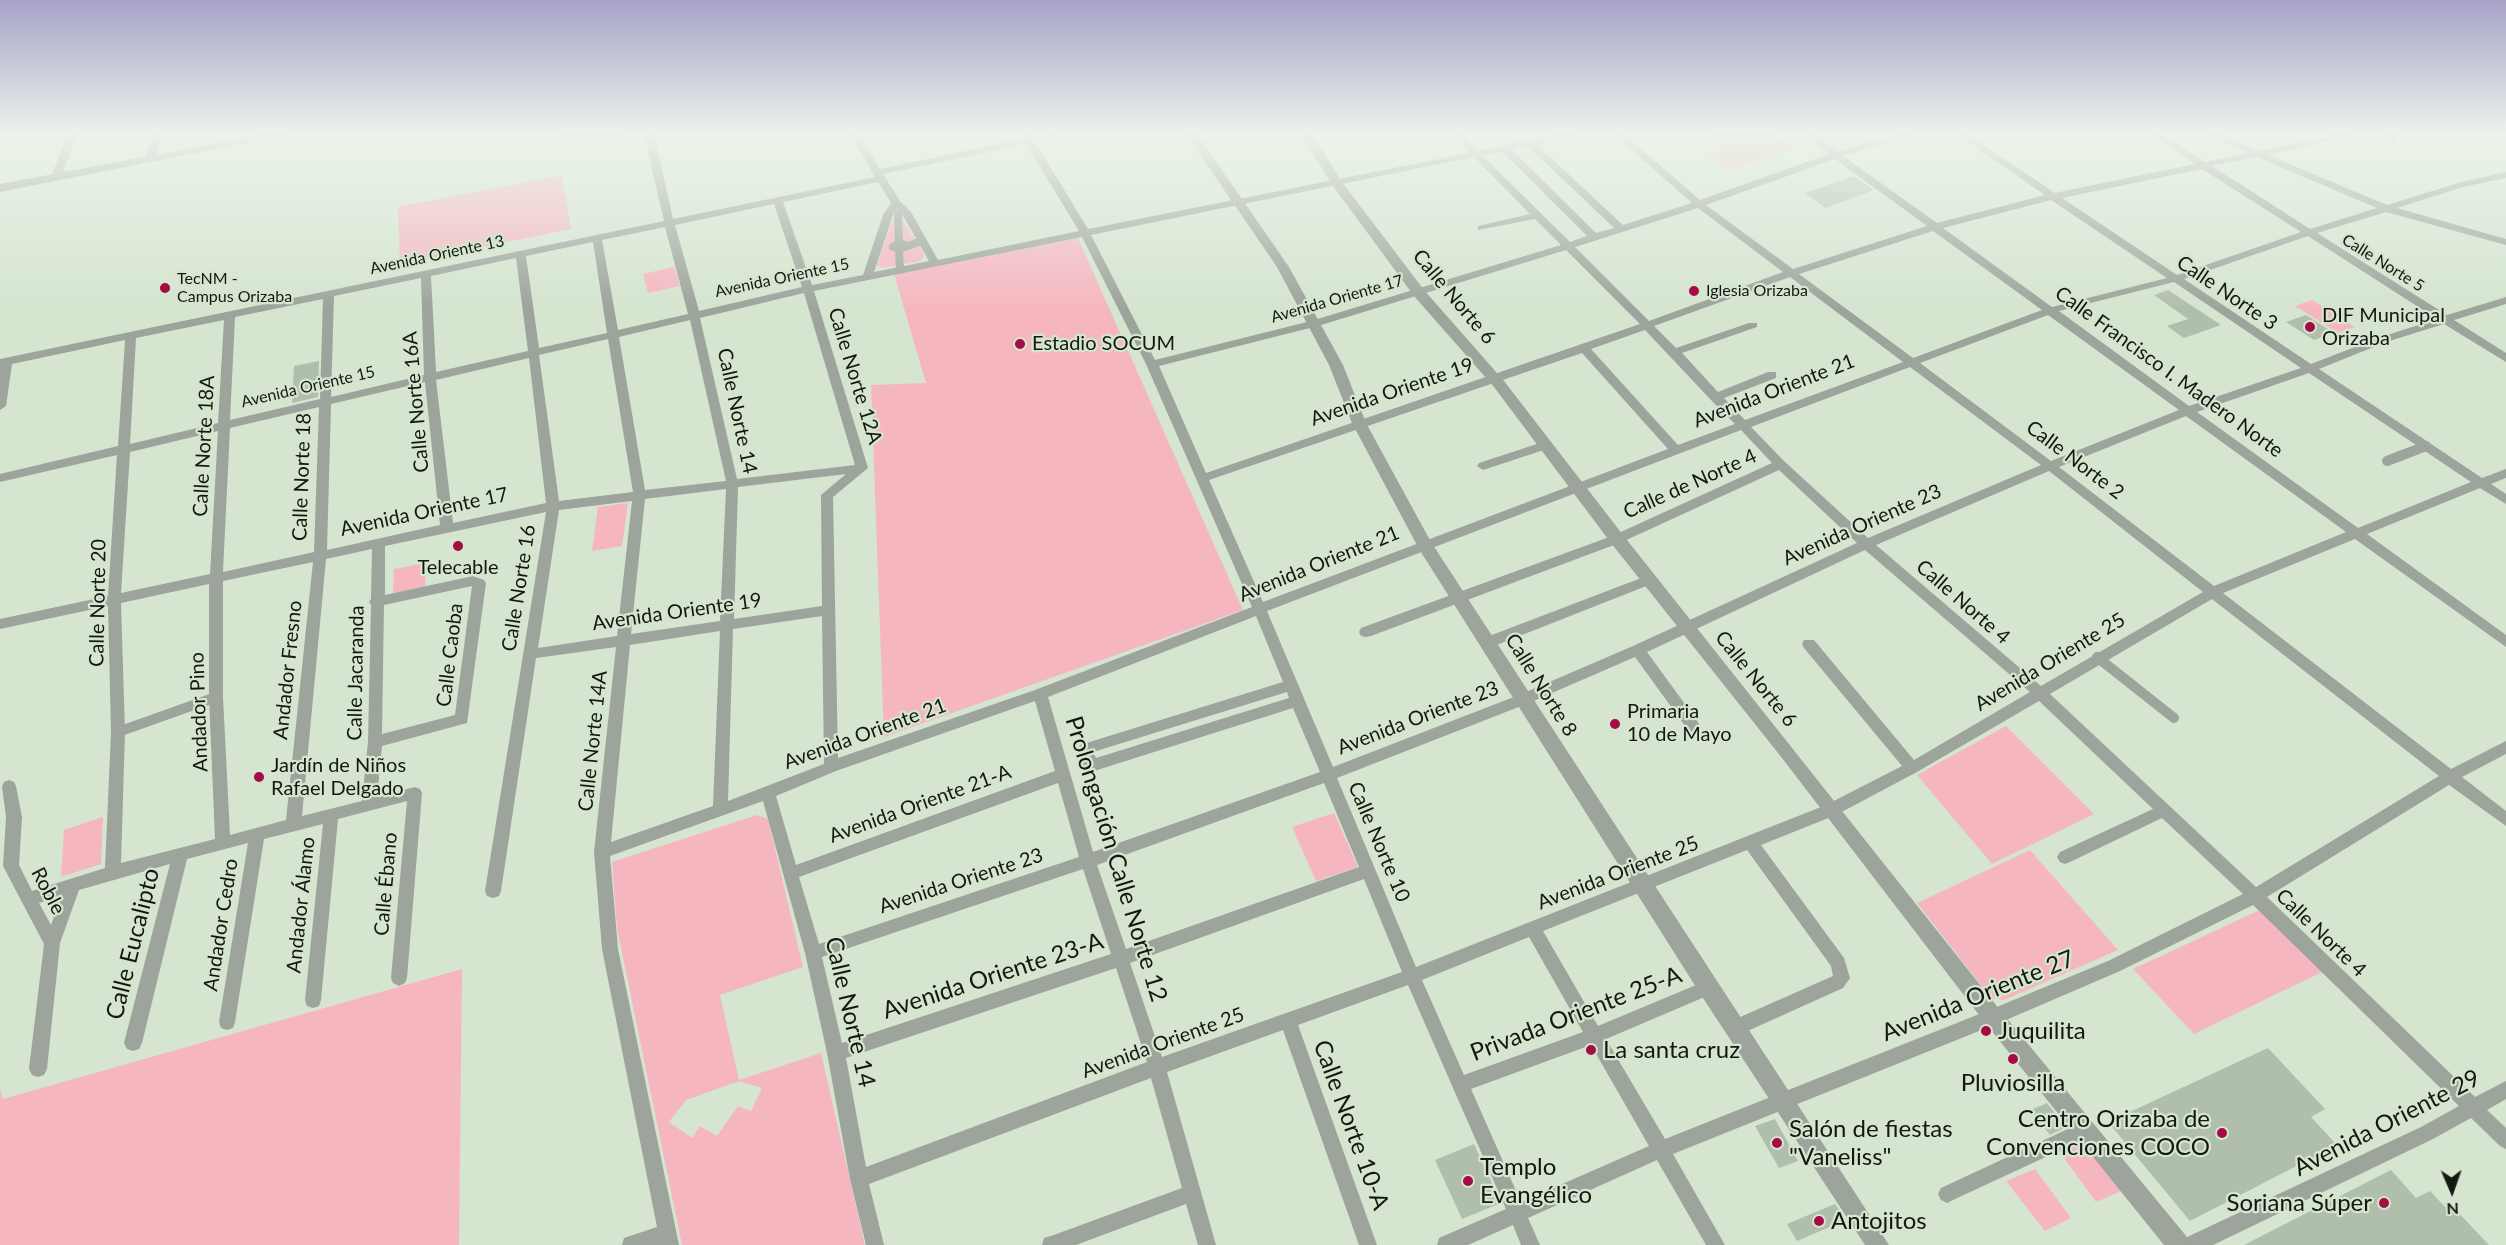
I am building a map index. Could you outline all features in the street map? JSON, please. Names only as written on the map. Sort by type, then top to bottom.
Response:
[{"type":"street","name":"Calle Norte 14","points":[[662,192],[694,314],[732,482],[720,810]]},
{"type":"street","name":"Avenida Oriente 13","points":[[3,362],[814,192]]},
{"type":"street","points":[[887,192],[897,211],[922,241],[935,263]]},
{"type":"street","name":"Calle Norte 10","points":[[1060,192],[1085,233],[1152,364],[1203,478],[1412,976],[1462,1084],[1516,1216],[1531,1245]]},
{"type":"street","name":"Calle Norte 8","points":[[1229,192],[1282,267],[1314,324],[1336,365],[1359,423],[1425,545],[1490,642],[1708,988],[1878,1245]]},
{"type":"street","name":"Avenida Oriente 15","points":[[0,478],[694,314],[868,276],[1289,192]]},
{"type":"street","name":"Calle Norte 6","points":[[1344,192],[1419,293],[1494,378],[1649,580],[1993,1017],[2179,1245]]},
{"type":"street","name":"Calle Norte 4","points":[[1514,192],[1645,326],[1674,352],[1780,465],[1866,544],[2040,693],[2255,896],[2506,1140]]},
{"type":"street","points":[[1550,192],[1595,237]]},
{"type":"street","points":[[1582,192],[1621,229]]},
{"type":"street","name":"Calle Norte 2","points":[[1685,192],[1790,273],[1911,360],[2214,591],[2506,820]]},
{"type":"street","name":"Avenida Oriente 17","points":[[1152,364],[1314,324],[1419,293],[1732,192]]},
{"type":"street","name":"Calle Francisco I. Madero Norte","points":[[1887,192],[2506,642]]},
{"type":"street","name":"Calle Norte 3","points":[[2043,192],[2506,500]]},
{"type":"street","name":"Avenida Oriente 19","points":[[1203,478],[1584,348],[1790,273],[1935,227],[2074,192]]},
{"type":"street","name":"Calle Norte 5","points":[[2243,192],[2506,358]]},
{"type":"street","points":[[2347,192],[2388,209],[2506,242]]},
{"type":"street","name":"Avenida Oriente 21","points":[[602,852],[831,767],[1040,694],[1234,621],[1259,608],[1743,426],[1911,360],[2051,310],[2175,279],[2308,233],[2439,192]]},
{"type":"street","name":"Calle Norte 12A","points":[[778,201],[808,289],[862,468],[827,495],[831,767]]},
{"type":"street","points":[[897,211],[900,270]]},
{"type":"street","points":[[868,276],[878,246],[897,211]]},
{"type":"street","points":[[1482,228],[1538,215]]},
{"type":"street","name":"Calle Norte 14A","points":[[597,238],[639,493],[602,852],[614,970],[669,1239]]},
{"type":"street","points":[[878,246],[899,246],[922,241]]},
{"type":"street","name":"Calle Norte 16","points":[[493,891],[553,506],[521,254]]},
{"type":"street","name":"Calle Norte 16A","points":[[426,274],[430,376],[447,527]]},
{"type":"street","name":"Calle Norte 18","points":[[320,554],[329,294]]},
{"type":"street","name":"Avenida Oriente 23","points":[[813,953],[1088,861],[1329,775],[1524,699],[1638,651],[1866,544],[2050,466],[2187,411],[2309,369],[2382,340],[2506,300]]},
{"type":"street","name":"Calle Norte 18A","points":[[216,579],[230,315]]},
{"type":"street","points":[[1674,352],[1754,325]]},
{"type":"street","name":"Calle Norte 20","points":[[113,872],[118,732],[114,600],[131,335]]},
{"type":"street","points":[[1584,348],[1676,451]]},
{"type":"street","points":[[0,406],[3,362]]},
{"type":"street","points":[[1715,397],[1772,375]]},
{"type":"street","points":[[1483,466],[1546,444]]},
{"type":"street","points":[[2386,461],[2426,446]]},
{"type":"street","name":"Calle de Norte 4","points":[[1366,632],[1617,539],[1780,465]]},
{"type":"street","name":"Avenida Oriente 17","points":[[0,624],[553,506],[639,493],[862,468]]},
{"type":"street","name":"Avenida Oriente 25","points":[[859,1179],[1157,1067],[1412,976],[1832,810],[1912,768],[2097,657],[2214,591],[2359,535],[2506,473]]},
{"type":"street","name":"Calle Jacaranda","points":[[369,804],[375,742],[376,602],[379,543]]},
{"type":"street","name":"Andador Fresno","points":[[293,826],[320,554]]},
{"type":"street","name":"Andador Pino","points":[[216,579],[216,697],[223,844]]},
{"type":"street","name":"Calle Caoba","points":[[375,742],[462,719],[477,580],[376,602]]},
{"type":"street","points":[[1490,642],[1649,580]]},
{"type":"street","name":"Avenida Oriente 19","points":[[530,654],[728,623],[830,610]]},
{"type":"street","points":[[1809,644],[1912,768]]},
{"type":"street","points":[[1638,651],[1693,726]]},
{"type":"street","points":[[2097,657],[2174,718]]},
{"type":"street","points":[[1291,685],[1084,749],[1091,766],[1298,701]]},
{"type":"street","name":"Prolongación Calle Norte 12","points":[[1040,694],[1088,861],[1157,1067],[1207,1245]]},
{"type":"street","points":[[118,732],[216,697]]},
{"type":"street","points":[[1176,721],[1184,737]]},
{"type":"street","name":"Avenida Oriente 27","points":[[1446,1245],[1516,1216],[1660,1150],[1993,1017],[2114,966],[2255,896],[2451,776],[2506,747]]},
{"type":"street","name":"Avenida Oriente 21-A","points":[[792,873],[1062,776]]},
{"type":"street","name":"Roble","points":[[9,786],[14,816],[11,866],[52,943]]},
{"type":"street","name":"Calle Norte 14","points":[[768,792],[813,953],[836,1053],[859,1179],[875,1245]]},
{"type":"street","name":"Calle Ébano","points":[[369,804],[415,793],[399,978]]},
{"type":"street","points":[[29,899],[113,872],[369,804]]},
{"type":"street","points":[[2065,857],[2165,810]]},
{"type":"street","name":"Andador Álamo","points":[[313,1000],[331,815]]},
{"type":"street","name":"Andador Cedro","points":[[227,1022],[257,835]]},
{"type":"street","points":[[1734,1028],[1837,983],[1842,978],[1838,963],[1751,843]]},
{"type":"street","name":"Calle Eucalipto","points":[[133,1043],[180,856]]},
{"type":"street","name":"Avenida Oriente 23-A","points":[[836,1053],[1120,959],[1368,871]]},
{"type":"street","points":[[38,1069],[52,943],[74,883]]},
{"type":"street","points":[[1533,929],[1716,1245]]},
{"type":"street","name":"Privada Oriente 25-A","points":[[1462,1084],[1596,1035],[1708,988]]},
{"type":"street","name":"Calle Norte 10-A","points":[[1288,1021],[1368,1245]]},
{"type":"street","name":"Avenida Oriente 29","points":[[2192,1245],[2434,1130],[2506,1090]]},
{"type":"street","points":[[1947,1194],[2085,1130]]},
{"type":"street","points":[[1052,1245],[1192,1193]]},
{"type":"street","points":[[631,1245],[669,1239]]},
{"type":"shaded area","points":[[474,192],[565,192],[571,229],[400,264],[398,207]]},
{"type":"shaded area","points":[[901,218],[924,254],[923,258],[917,262],[881,268],[877,265],[892,221]]},
{"type":"shaded area","points":[[1078,238],[1243,610],[884,737],[871,385],[926,383],[894,274]]},
{"type":"shaded area","points":[[674,267],[680,286],[648,293],[643,274]]},
{"type":"shaded area","points":[[2312,300],[2355,327],[2338,333],[2295,306]]},
{"type":"shaded area","points":[[628,503],[622,546],[592,551],[598,507]]},
{"type":"shaded area","points":[[426,563],[425,587],[393,593],[394,569]]},
{"type":"shaded area","points":[[2006,726],[2094,814],[1992,864],[1917,775]]},
{"type":"shaded area","points":[[1334,813],[1358,867],[1316,881],[1292,827]]},
{"type":"shaded area","points":[[757,815],[768,819],[803,967],[720,995],[739,1080],[821,1053],[865,1245],[682,1245],[617,928],[612,862]],"holes":[[[739,1081],[762,1088],[751,1111],[738,1106],[717,1136],[700,1126],[692,1138],[669,1122],[686,1100]]]},
{"type":"shaded area","points":[[103,817],[101,864],[61,877],[64,830]]},
{"type":"shaded area","points":[[2030,850],[2118,950],[2004,1000],[1991,998],[1917,903]]},
{"type":"shaded area","points":[[2262,909],[2324,971],[2194,1034],[2133,969]]},
{"type":"shaded area","points":[[462,969],[459,1245],[0,1245],[0,1089],[3,1099]]},
{"type":"shaded area","points":[[2087,1142],[2124,1190],[2096,1202],[2059,1151]]},
{"type":"shaded area","points":[[2035,1169],[2071,1218],[2045,1231],[2006,1181]]},
{"type":"building","points":[[1807,192],[1868,192],[1826,208],[1804,193]]},
{"type":"building","points":[[2168,290],[2221,325],[2184,338],[2167,326],[2188,319],[2154,295]]},
{"type":"building","name":"DIF Municipal Orizaba","points":[[2306,315],[2334,333],[2314,340],[2286,322]]},
{"type":"building","points":[[319,361],[318,397],[292,403],[294,366]]},
{"type":"building","name":"Centro Orizaba de Convenciones COCO","points":[[2268,1048],[2325,1109],[2311,1117],[2337,1145],[2190,1221],[2108,1122]]},
{"type":"building","points":[[2047,1103],[2066,1127],[2050,1135],[2031,1110]]},
{"type":"building","name":"Salón de fiestas \"Vaneliss\"","points":[[1775,1119],[1798,1161],[1779,1168],[1755,1126]]},
{"type":"building","name":"Templo Evangélico","points":[[1474,1144],[1501,1203],[1462,1219],[1435,1160]]},
{"type":"building","name":"Soriana Súper","points":[[2391,1170],[2416,1198],[2430,1191],[2446,1208],[2455,1209],[2489,1245],[2244,1245]]},
{"type":"building","name":"Antojitos","points":[[1835,1204],[1846,1220],[1797,1241],[1787,1224]]},
{"type":"place","name":"TecNM - Campus Orizaba","points":[[165,288]]},
{"type":"place","name":"Iglesia Orizaba","points":[[1694,291]]},
{"type":"place","name":"DIF Municipal Orizaba","points":[[2310,327]]},
{"type":"place","name":"Estadio SOCUM","points":[[1020,344]]},
{"type":"place","name":"Telecable","points":[[458,546]]},
{"type":"place","name":"Primaria 10 de Mayo","points":[[1615,724]]},
{"type":"place","name":"Jardín de Niños Rafael Delgado","points":[[259,777]]},
{"type":"place","name":"Juquilita","points":[[1986,1031]]},
{"type":"place","name":"La santa cruz","points":[[1591,1050]]},
{"type":"place","name":"Pluviosilla","points":[[2013,1059]]},
{"type":"place","name":"Centro Orizaba de Convenciones COCO","points":[[2222,1133]]},
{"type":"place","name":"Salón de fiestas \"Vaneliss\"","points":[[1777,1143]]},
{"type":"place","name":"Templo Evangélico","points":[[1468,1181]]},
{"type":"place","name":"Soriana Súper","points":[[2384,1203]]},
{"type":"place","name":"Antojitos","points":[[1819,1221]]}]
